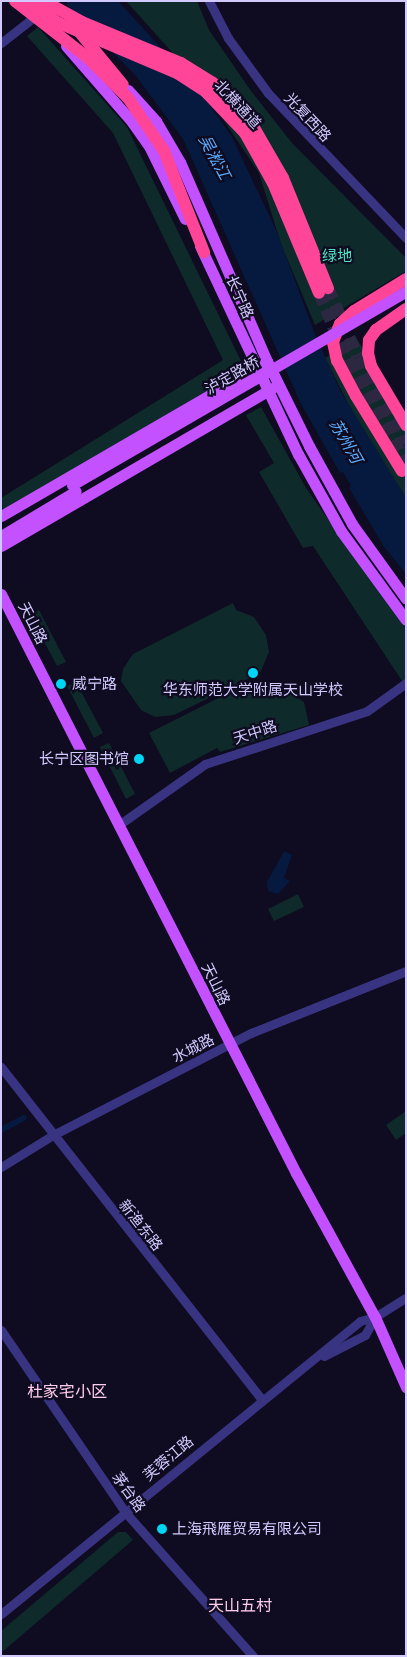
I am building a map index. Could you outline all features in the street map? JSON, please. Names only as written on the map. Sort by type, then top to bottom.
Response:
[{"type":"highway","points":[[15,1],[88,58],[115,84],[153,130],[177,177],[204,252]]},
{"type":"highway","name":"北横通道","points":[[26,1],[59,23],[177,73],[206,92],[245,133],[278,180]]},
{"type":"highway","points":[[47,2],[67,18],[123,85]]},
{"type":"highway","name":"北横通道","points":[[47,2],[82,22],[181,64],[213,83],[254,126],[324,290]]},
{"type":"highway","points":[[402,471],[337,361],[333,342],[335,332],[348,316],[406,279]]},
{"type":"highway","points":[[406,309],[376,330],[370,340],[368,353],[375,373],[406,425]]},
{"type":"main road","name":"长宁路","points":[[26,1],[132,122],[150,148],[204,252],[267,391],[341,530],[406,620]]},
{"type":"main road","name":"长宁路","points":[[47,2],[156,121],[180,162],[278,384],[352,524],[406,599]]},
{"type":"main road","name":"泸定路桥","points":[[74,488],[406,291]]},
{"type":"main road","name":"泸定路桥","points":[[74,488],[406,298]]},
{"type":"main road","points":[[1,516],[267,361]]},
{"type":"main road","points":[[1,546],[278,384]]},
{"type":"main road","points":[[1,528],[74,488]]},
{"type":"main road","points":[[1,536],[74,488]]},
{"type":"main road","name":"天山路","points":[[1,594],[120,824],[231,1045],[375,1317],[406,1386]]},
{"type":"street","name":"光复西路","points":[[209,1],[228,38],[268,93],[406,238]]},
{"type":"street","points":[[1,43],[37,15],[47,2]]},
{"type":"street","name":"天中路","points":[[120,824],[204,764],[367,711],[406,683]]},
{"type":"street","name":"水城路","points":[[1,1167],[53,1135],[231,1045],[406,971]]},
{"type":"street","name":"新渔东路","points":[[1,1067],[261,1399]]},
{"type":"street","name":"芙蓉江路","points":[[1,1614],[261,1399],[308,1364],[360,1321],[375,1317],[406,1298]]},
{"type":"street","name":"芙蓉江路","points":[[308,1364],[365,1335],[375,1317]]},
{"type":"street","name":"茅台路","points":[[1,1330],[125,1512],[253,1656]]},
{"type":"green space","name":"绿地","points":[[126,1],[197,1],[209,30],[251,91],[292,143],[406,258],[406,271],[315,325],[281,244],[259,173],[196,79]]},
{"type":"green space","points":[[38,27],[127,127],[241,361],[232,376],[3,512],[1,498],[223,360],[113,133],[27,36]]},
{"type":"green space","points":[[357,339],[406,417],[406,498],[357,421],[325,358]]},
{"type":"green space","points":[[261,407],[306,488],[406,629],[406,687],[313,546],[303,548],[259,472],[274,463],[246,415]]},
{"type":"green space","points":[[233,603],[236,610],[254,617],[266,635],[269,652],[260,673],[174,715],[155,717],[141,710],[121,681],[123,669],[133,654]]},
{"type":"green space","points":[[39,610],[66,662],[57,666],[30,615]]},
{"type":"green space","points":[[252,681],[274,683],[304,702],[309,725],[220,752],[217,748],[170,773],[149,733]]},
{"type":"green space","points":[[76,682],[103,733],[94,738],[67,686]]},
{"type":"green space","points":[[109,743],[135,794],[126,799],[100,747]]},
{"type":"green space","points":[[298,894],[304,907],[274,921],[268,909]]},
{"type":"green space","points":[[406,1111],[406,1133],[396,1140],[386,1125]]},
{"type":"green space","points":[[118,1532],[126,1532],[133,1540],[1,1653],[1,1631]]},
{"type":"water","points":[[67,1],[118,1],[198,88],[232,137],[277,232],[316,337],[340,390],[406,498],[406,574],[384,547],[349,488],[351,486],[343,472],[340,473],[301,404],[183,139],[135,75],[67,5]]},
{"type":"water","points":[[284,851],[292,855],[284,878],[290,881],[278,894],[268,891],[267,882]]},
{"type":"waterway","points":[[1,1130],[24,1118]]},
{"type":"tunnel","points":[[328,288],[358,357],[406,443]]},
{"type":"tunnel","points":[[319,293],[348,362],[406,462]]},
{"type":"place","name":"华东师范大学附属天山学校","points":[[253,673]]},
{"type":"place","name":"威宁路","points":[[61,684]]},
{"type":"place","name":"长宁区图书馆","points":[[139,759]]},
{"type":"place","name":"上海飛雁贸易有限公司","points":[[162,1529]]},
{"type":"district","name":"杜家宅小区","points":[[67,1391]]},
{"type":"district","name":"天山五村","points":[[240,1605]]},
{"type":"water label","name":"吴淞江","points":[[215,157]]},
{"type":"water label","name":"苏州河","points":[[346,441]]}]
